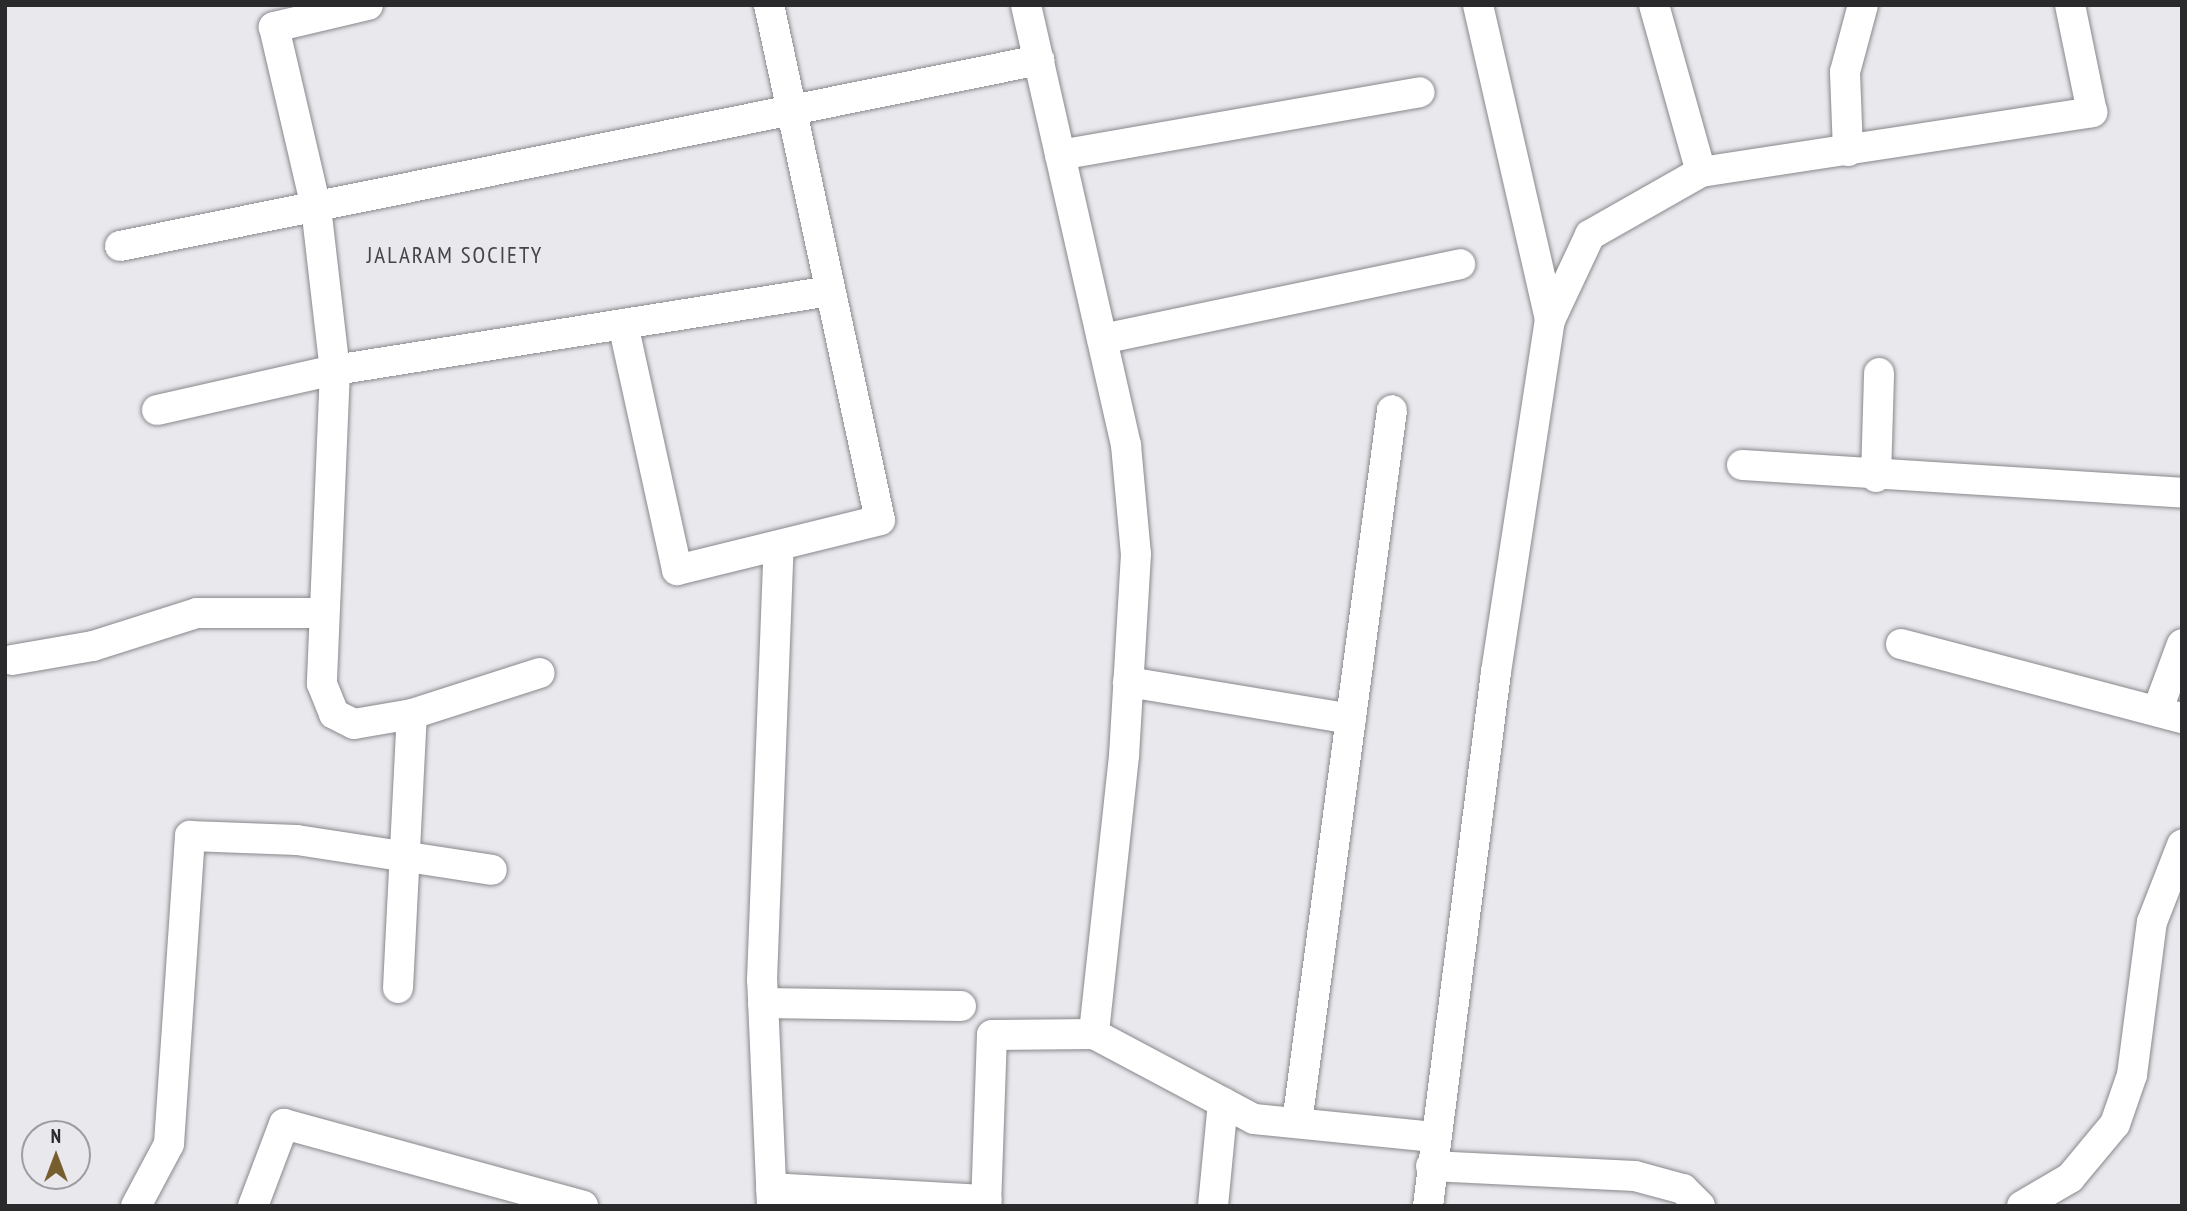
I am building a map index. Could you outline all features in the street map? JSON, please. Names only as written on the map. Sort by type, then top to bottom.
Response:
[{"type":"street","points":[[368,5],[274,27],[316,207],[335,370],[321,684],[334,714],[354,724],[412,714],[540,673]]},
{"type":"street","points":[[623,324],[677,570],[880,520],[769,5]]},
{"type":"street","points":[[1026,5],[1126,445],[1136,554],[1128,682],[1094,1034]]},
{"type":"street","points":[[1478,5],[1550,320]]},
{"type":"street","points":[[1654,5],[1701,172]]},
{"type":"street","points":[[1848,151],[1845,72],[1863,5]]},
{"type":"street","points":[[1428,1206],[1432,1152],[1550,320],[1590,235],[1701,172],[2092,112],[2070,5]]},
{"type":"street","points":[[120,246],[790,107],[1039,60]]},
{"type":"street","points":[[1060,155],[1420,92]]},
{"type":"street","points":[[1102,339],[1460,264]]},
{"type":"street","points":[[157,410],[335,370],[830,291]]},
{"type":"street","points":[[1876,477],[1879,373]]},
{"type":"street","points":[[1297,1123],[1392,410]]},
{"type":"street","points":[[1742,465],[1876,477],[2182,493]]},
{"type":"street","points":[[779,547],[763,1003],[771,1197],[986,1203],[992,1035],[1094,1034],[1254,1119],[1297,1123],[1432,1152],[1635,1176],[1683,1189],[1700,1206]]},
{"type":"street","points":[[12,660],[93,646],[197,613],[324,613]]},
{"type":"street","points":[[1901,644],[2170,714],[2182,644]]},
{"type":"street","points":[[1128,682],[1351,719]]},
{"type":"street","points":[[398,988],[401,852],[412,714]]},
{"type":"street","points":[[136,1206],[169,1144],[190,836],[297,839],[401,852],[492,870]]},
{"type":"street","points":[[2022,1206],[2070,1178],[2115,1124],[2132,1075],[2152,922],[2182,845]]},
{"type":"street","points":[[763,1003],[961,1006]]},
{"type":"street","points":[[1213,1206],[1223,1102]]},
{"type":"street","points":[[253,1206],[285,1124],[583,1206]]},
{"type":"district","name":"JALARAM SOCIETY","points":[[455,255]]}]
